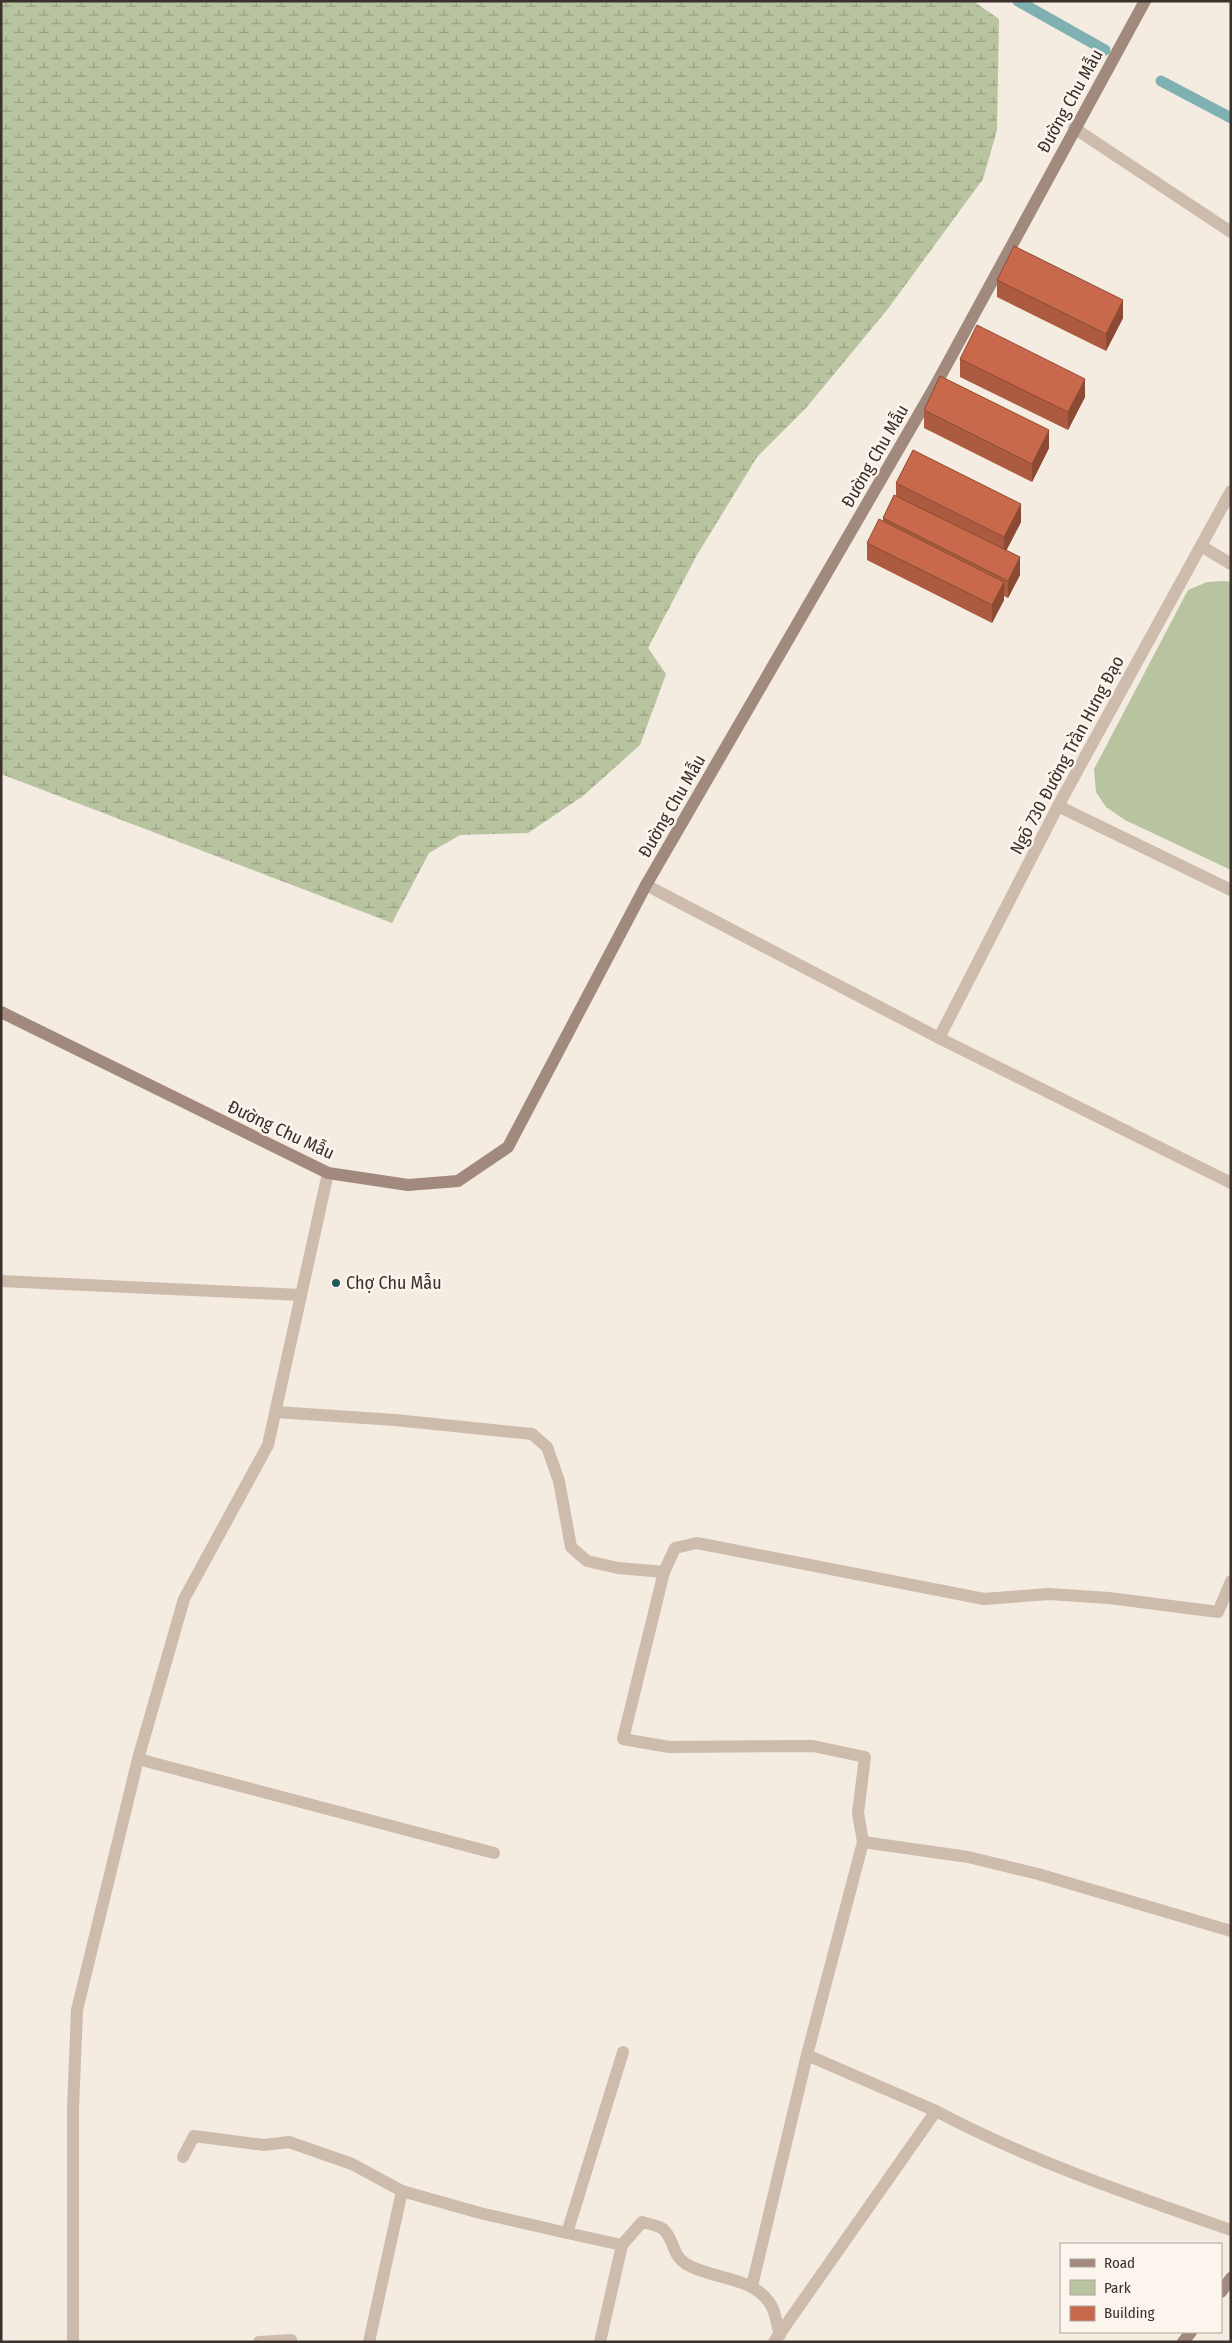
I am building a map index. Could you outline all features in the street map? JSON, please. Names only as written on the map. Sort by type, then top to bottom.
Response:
[{"type":"street","name":"Đường Chu Mẫu","points":[[1,1012],[328,1173],[408,1185],[458,1181],[508,1147],[646,885],[930,396],[1074,128],[1145,1]]},
{"type":"street","points":[[1074,128],[1231,232]]},
{"type":"street","name":"Ngõ 730 Đường Trần Hưng Đạo","points":[[939,1038],[1058,806],[1231,491]]},
{"type":"street","points":[[1201,546],[1231,564]]},
{"type":"street","points":[[1058,806],[1231,890]]},
{"type":"street","points":[[646,885],[939,1038],[1231,1184]]},
{"type":"street","points":[[73,2342],[73,2109],[77,2010],[138,1759],[184,1599],[268,1445],[328,1173]]},
{"type":"street","points":[[1,1281],[301,1295]]},
{"type":"street","points":[[276,1412],[396,1420],[532,1434],[547,1447],[559,1481],[572,1547],[587,1561],[618,1568],[664,1572]]},
{"type":"street","points":[[752,2286],[807,2055],[863,1842],[858,1813],[865,1757],[813,1746],[670,1747],[623,1739],[664,1572],[675,1548],[697,1543],[984,1599],[1049,1594],[1109,1598],[1218,1612],[1231,1581]]},
{"type":"street","points":[[138,1759],[494,1853]]},
{"type":"street","points":[[863,1842],[968,1857],[1038,1874],[1231,1932]]},
{"type":"street","points":[[567,2233],[623,2052]]},
{"type":"street","points":[[807,2055],[936,2111],[987,2138],[1138,2198],[1231,2230]]},
{"type":"street","points":[[777,2338],[936,2111]]},
{"type":"street","points":[[183,2157],[194,2136],[264,2145],[289,2142],[352,2164],[402,2191],[480,2213],[622,2246]]},
{"type":"street","points":[[369,2342],[402,2191]]},
{"type":"street","points":[[600,2342],[622,2246],[642,2222],[662,2228],[670,2237],[676,2254],[687,2264],[737,2283],[752,2286],[772,2306],[777,2338]]},
{"type":"street","points":[[1222,2291],[1231,2278]]},
{"type":"street","points":[[259,2342],[291,2340]]},
{"type":"green space","points":[[1,1],[973,1],[999,19],[997,130],[983,179],[887,310],[806,408],[757,457],[697,555],[648,648],[666,674],[640,745],[583,796],[528,833],[460,835],[429,853],[392,923],[1,774]]},
{"type":"green space","points":[[1207,582],[1231,582],[1231,870],[1125,820],[1106,807],[1096,792],[1094,769],[1188,590]]},
{"type":"building","points":[[1014,246],[1123,300],[1106,334],[997,280]]},
{"type":"building","points":[[977,325],[1085,379],[1068,412],[960,359]]},
{"type":"building","points":[[940,376],[1049,430],[1032,464],[924,410]]},
{"type":"building","points":[[913,450],[1021,504],[1004,537],[896,483]]},
{"type":"building","points":[[894,495],[1020,557],[1008,581],[883,518]]},
{"type":"building","points":[[879,519],[1004,582],[992,605],[867,543]]},
{"type":"waterway","points":[[1018,1],[1105,50]]},
{"type":"waterway","points":[[1161,81],[1231,118]]},
{"type":"place","name":"Chợ Chu Mẫu","points":[[336,1283]]}]
